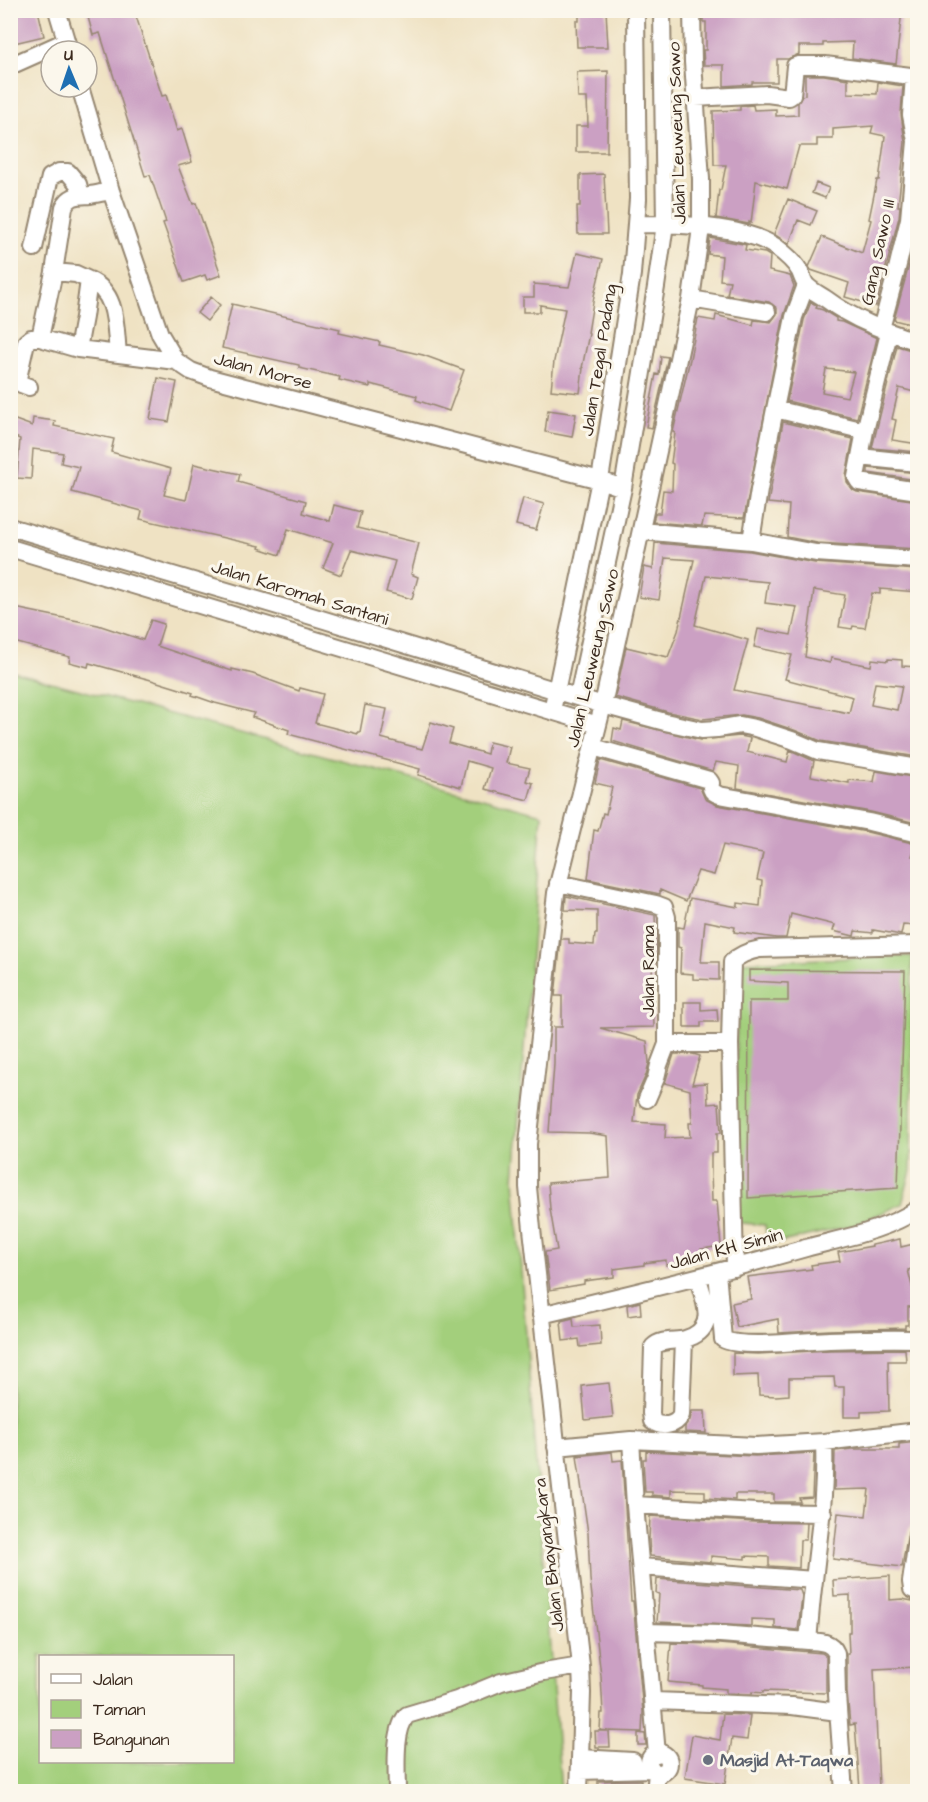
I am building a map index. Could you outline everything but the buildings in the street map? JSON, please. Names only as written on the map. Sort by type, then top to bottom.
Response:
[{"type":"street","points":[[57,10],[66,39]]},
{"type":"street","name":"Jalan Tegal Padang","points":[[552,711],[600,480],[632,274],[638,199],[636,10]]},
{"type":"street","points":[[578,697],[623,488],[657,287],[665,224],[662,10]]},
{"type":"street","name":"Jalan Leuweung Sawo","points":[[541,1315],[528,1187],[528,1144],[558,883],[603,705],[692,299],[701,228],[701,179],[692,10]]},
{"type":"street","points":[[10,66],[39,56]]},
{"type":"street","points":[[695,98],[767,94],[789,97],[792,94],[795,66],[798,65],[825,65],[914,77]]},
{"type":"street","name":"Gang Sawo III","points":[[914,77],[911,115],[916,141],[909,219],[896,273],[856,477],[859,482],[918,492]]},
{"type":"street","points":[[84,99],[111,190],[160,334],[176,361]]},
{"type":"street","points":[[34,248],[50,177],[59,172],[68,172],[78,184],[81,195]]},
{"type":"street","points":[[40,338],[54,272],[64,207],[70,198],[111,190]]},
{"type":"street","points":[[637,224],[665,224],[743,232],[767,242],[797,266],[806,285],[851,317],[918,342]]},
{"type":"street","points":[[54,272],[76,274],[99,285],[108,296],[114,311],[118,354]]},
{"type":"street","points":[[78,349],[89,280]]},
{"type":"street","points":[[751,541],[794,317],[806,285]]},
{"type":"street","points":[[692,299],[767,312]]},
{"type":"street","points":[[28,387],[21,384],[18,378],[28,339],[40,338],[78,349],[176,361]]},
{"type":"street","name":"Jalan Morse","points":[[176,361],[191,371],[210,378],[600,480],[623,488]]},
{"type":"street","points":[[775,409],[865,430]]},
{"type":"street","points":[[860,457],[917,463]]},
{"type":"street","name":"Jalan Karomah Santani","points":[[10,527],[665,722],[702,730],[740,725],[792,740],[818,752],[918,768]]},
{"type":"street","points":[[641,531],[751,541],[816,553],[918,560]]},
{"type":"street","points":[[37,556],[43,536]]},
{"type":"street","points":[[10,548],[598,725]]},
{"type":"street","points":[[288,631],[295,611]]},
{"type":"street","points":[[593,747],[709,780],[712,791],[719,795],[868,822],[918,834]]},
{"type":"street","name":"Jalan Rama","points":[[558,883],[664,907],[667,917],[667,1044]]},
{"type":"street","points":[[735,1269],[730,1044],[732,962],[738,956],[760,949],[918,945]]},
{"type":"street","points":[[647,1099],[667,1044],[730,1044]]},
{"type":"street","name":"Jalan KH Simin","points":[[541,1315],[735,1269],[884,1226],[918,1209]]},
{"type":"street","points":[[717,1272],[723,1339],[729,1343],[918,1339]]},
{"type":"street","points":[[684,1340],[681,1415],[677,1423],[657,1424],[652,1421],[651,1413],[653,1347],[665,1341],[684,1340],[699,1333],[705,1326],[707,1320],[698,1278]]},
{"type":"street","name":"Jalan Bhayangkara","points":[[541,1315],[581,1666],[579,1791]]},
{"type":"street","points":[[555,1447],[631,1440],[756,1446],[824,1442],[918,1431]]},
{"type":"street","points":[[631,1440],[654,1701],[655,1791]]},
{"type":"street","points":[[808,1641],[823,1513],[824,1442]]},
{"type":"street","points":[[635,1505],[756,1512],[823,1513]]},
{"type":"street","points":[[918,1533],[911,1582],[912,1589],[918,1593]]},
{"type":"street","points":[[641,1567],[814,1580]]},
{"type":"street","points":[[647,1632],[720,1634],[808,1641],[826,1643],[833,1647],[836,1653],[844,1791]]},
{"type":"street","points":[[398,1791],[399,1730],[407,1715],[457,1700],[501,1682],[581,1666]]},
{"type":"street","points":[[654,1701],[792,1706],[838,1712]]},
{"type":"street","points":[[580,1764],[654,1764]]},
{"type":"green space","points":[[10,671],[542,814],[514,1179],[561,1791],[11,1791]]},
{"type":"green space","points":[[912,956],[911,1171],[902,1204],[855,1225],[768,1245],[765,1225],[730,1222],[739,962]]},
{"type":"place","name":"Masjid At-Taqwa","points":[[708,1760]]}]
